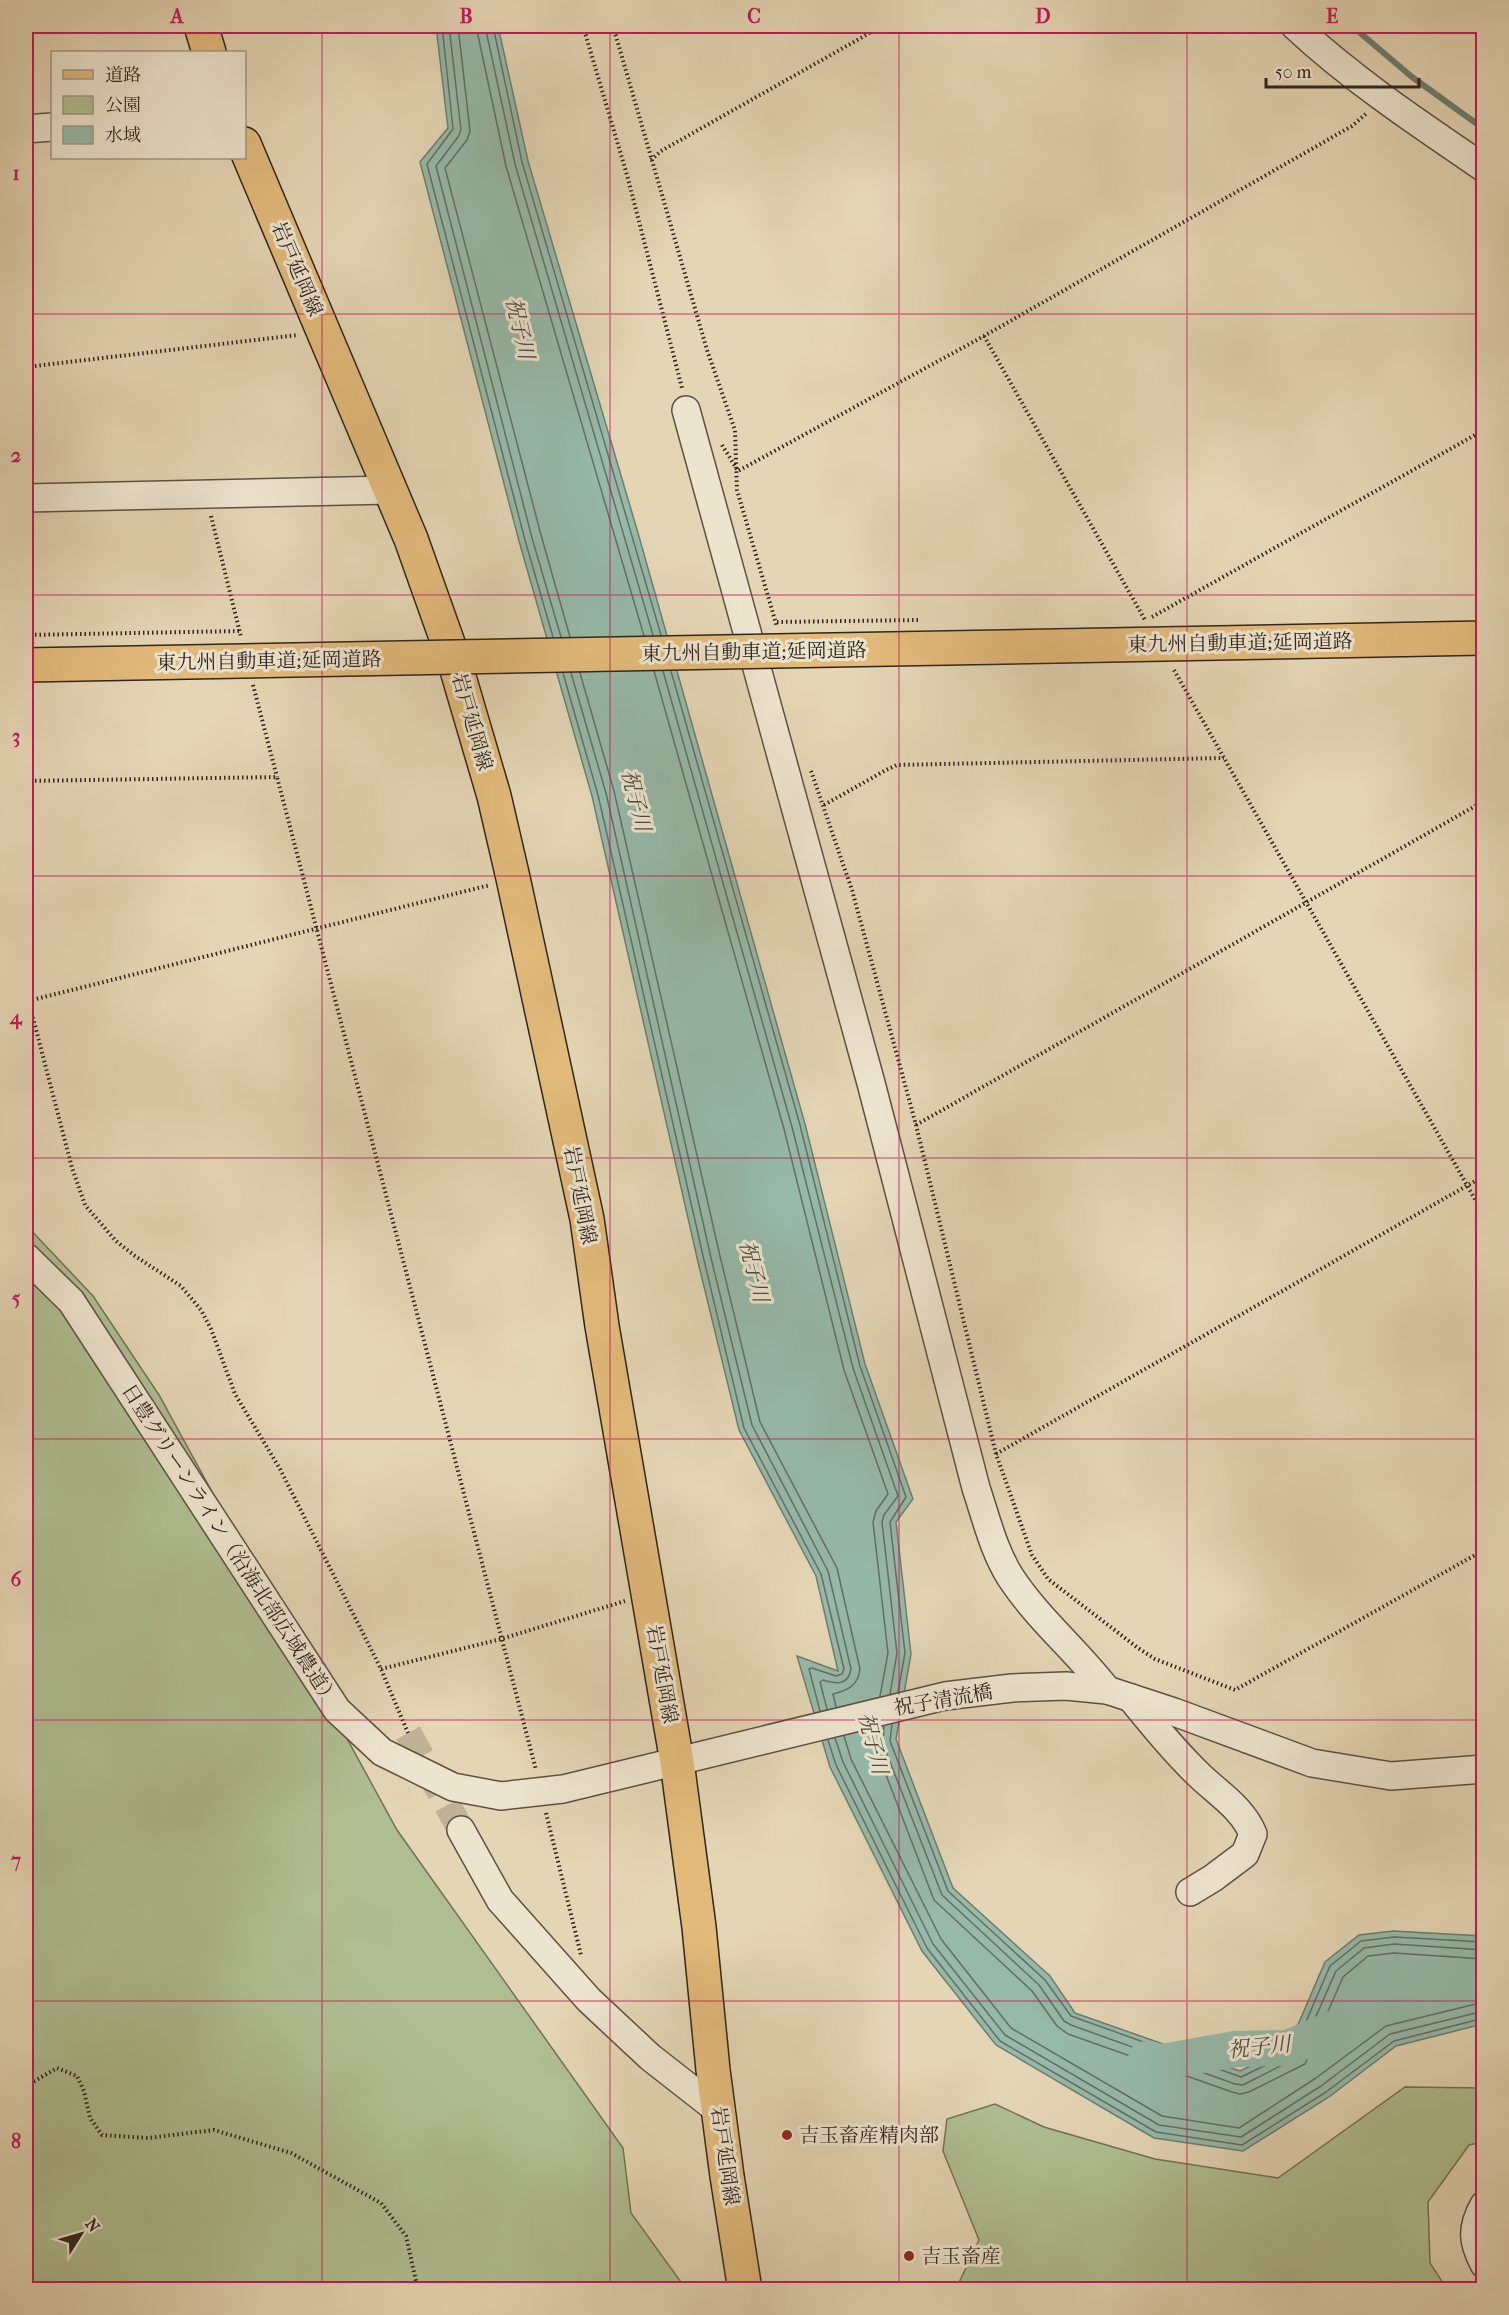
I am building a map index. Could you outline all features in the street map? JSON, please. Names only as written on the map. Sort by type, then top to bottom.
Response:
[{"type":"main road","points":[[201,26],[209,51]]},
{"type":"main road","name":"岩戸延岡線","points":[[246,149],[411,539],[454,660],[494,796],[587,1220],[602,1326],[677,1762],[699,1927],[719,2110],[745,2289]]},
{"type":"main road","name":"東九州自動車道;延岡道路","points":[[26,665],[1484,638]]},
{"type":"street","points":[[1295,26],[1322,51],[1384,99],[1484,168]]},
{"type":"street","points":[[26,129],[51,127]]},
{"type":"street","points":[[686,410],[871,1083],[976,1488],[993,1539],[1010,1576],[1037,1613],[1158,1731],[1199,1775],[1247,1819],[1253,1834],[1245,1854],[1214,1878],[1190,1892]]},
{"type":"street","points":[[26,498],[389,490]]},
{"type":"street","name":"日豊グリーンライン（沿海北部広域農道）","points":[[26,1257],[71,1301],[337,1710],[381,1752],[453,1787],[501,1796],[563,1790],[716,1752]]},
{"type":"street","name":"祝子清流橋","points":[[716,1752],[945,1696],[1012,1688],[1066,1686],[1119,1694]]},
{"type":"street","points":[[1119,1694],[1312,1763],[1392,1776],[1484,1769]]},
{"type":"street","points":[[462,1830],[500,1900],[583,1993],[650,2057],[719,2110]]},
{"type":"street","points":[[1484,2205],[1477,2218],[1474,2236],[1475,2248],[1484,2264]]},
{"type":"path","points":[[583,26],[627,175],[686,410]]},
{"type":"path","points":[[613,26],[707,350],[735,430],[737,490],[777,622],[778,632]]},
{"type":"path","points":[[651,160],[661,151],[882,26]]},
{"type":"path","points":[[738,471],[995,330],[1352,126],[1384,99]]},
{"type":"path","points":[[26,367],[323,332]]},
{"type":"path","points":[[1146,620],[1484,430]]},
{"type":"path","points":[[718,440],[738,471]]},
{"type":"path","points":[[26,634],[240,631]]},
{"type":"path","points":[[824,805],[897,765],[1224,758]]},
{"type":"path","points":[[808,762],[852,890],[916,1125],[996,1455],[1032,1555],[1048,1579],[1155,1659],[1235,1690],[1484,1550]]},
{"type":"path","points":[[26,781],[277,777],[537,1774]]},
{"type":"path","points":[[916,1125],[1484,801]]},
{"type":"path","points":[[28,1001],[513,878]]},
{"type":"path","points":[[1305,902],[1484,1215]]},
{"type":"path","points":[[26,991],[72,1168],[86,1205],[116,1241],[181,1286],[201,1310],[211,1329],[235,1394],[280,1470],[381,1670],[408,1733]]},
{"type":"path","points":[[996,1455],[1484,1176]]},
{"type":"path","points":[[381,1670],[501,1639],[648,1594]]},
{"type":"path","points":[[546,1810],[584,1968],[583,1993]]},
{"type":"path","points":[[26,2086],[57,2068],[76,2076],[84,2091],[90,2118],[102,2135],[148,2138],[213,2130],[291,2153],[381,2203],[406,2236],[418,2289]]},
{"type":"green space","points":[[26,1225],[93,1296],[159,1395],[397,1830],[623,2148],[631,2213],[686,2289],[26,2289]]},
{"type":"green space","points":[[1405,2087],[1483,2088],[1483,2142],[1469,2145],[1428,2202],[1430,2263],[1447,2289],[956,2289],[979,2240],[943,2151],[947,2119],[995,2104],[1044,2127],[1155,2159],[1278,2178]]},
{"type":"water","points":[[436,26],[498,26],[528,161],[638,533],[805,1124],[865,1364],[913,1499],[896,1522],[911,1654],[896,1739],[953,1888],[1050,1976],[1075,2013],[1240,2071],[1288,2048],[1325,1962],[1359,1935],[1393,1931],[1483,1936],[1483,2024],[1396,2046],[1329,2097],[1243,2151],[1154,2138],[996,2045],[922,1951],[830,1767],[797,1656],[838,1671],[816,1576],[739,1430],[698,1262],[592,796],[519,541],[420,162],[448,128]]},
{"type":"waterway","points":[[1352,26],[1412,77],[1484,129]]},
{"type":"waterway","name":"祝子川","points":[[1146,2059],[1162,2062],[1235,2049],[1288,2048],[1332,2029]]},
{"type":"tunnel","points":[[408,1733],[461,1830]]},
{"type":"place","name":"吉玉畜産精肉部","points":[[787,2135]]},
{"type":"place","name":"吉玉畜産","points":[[909,2256]]}]
